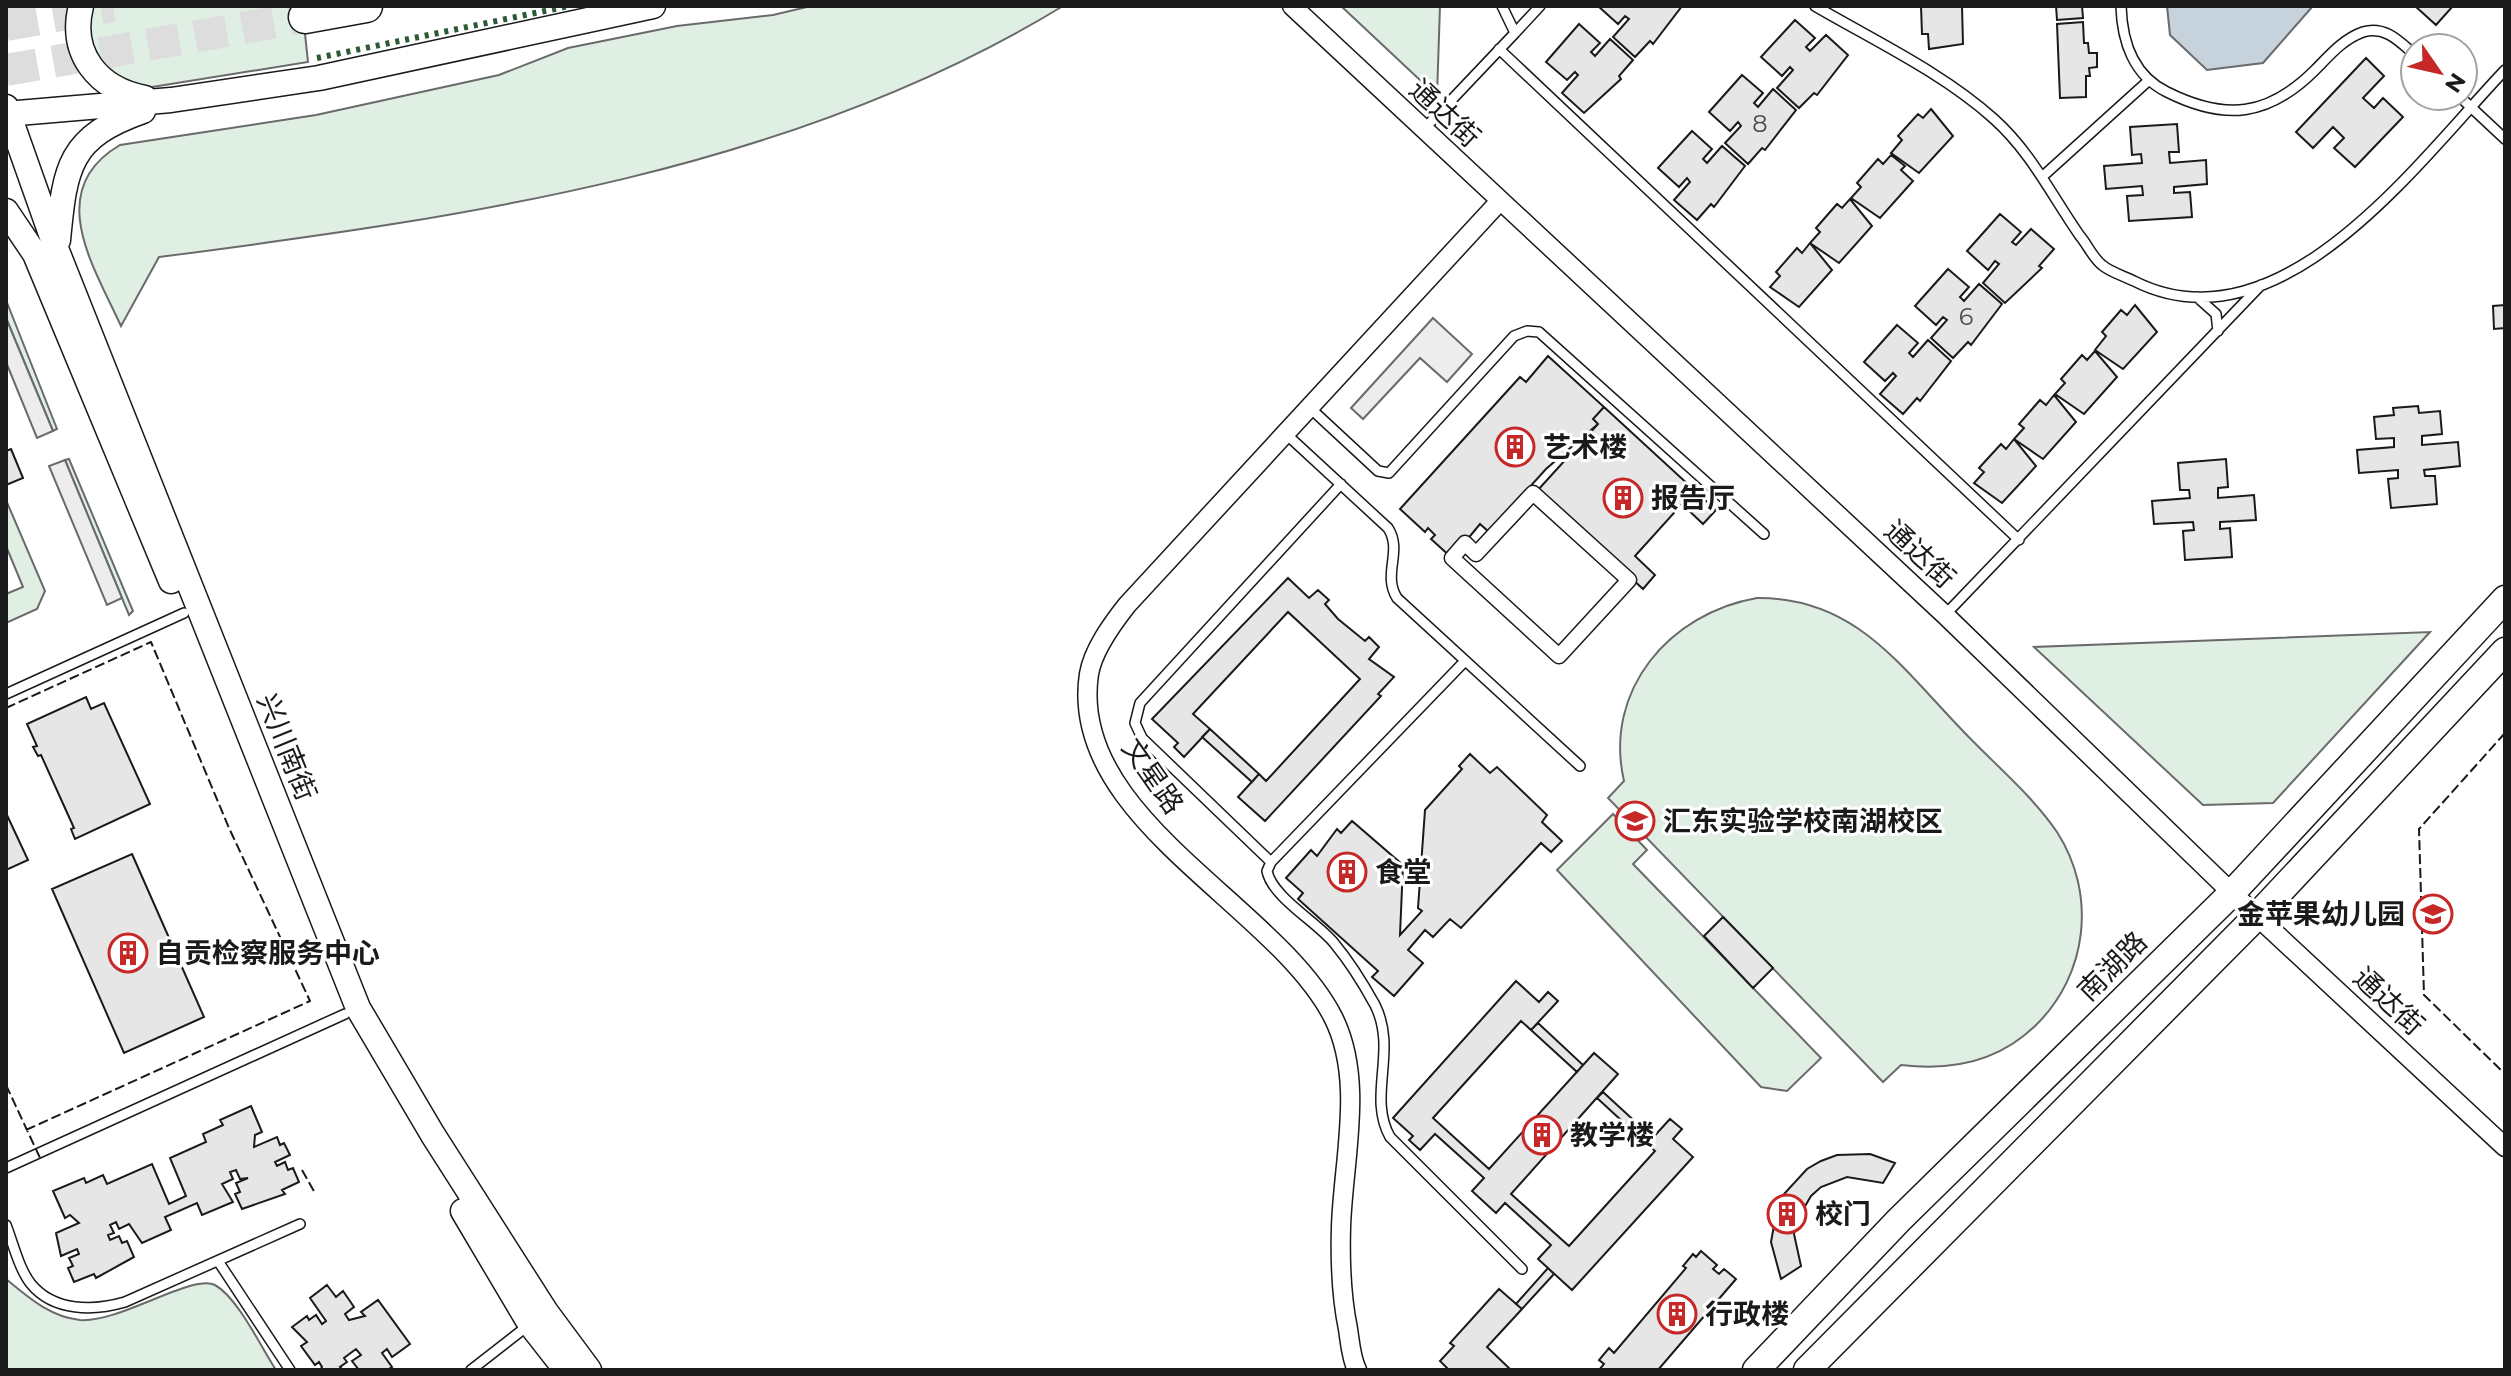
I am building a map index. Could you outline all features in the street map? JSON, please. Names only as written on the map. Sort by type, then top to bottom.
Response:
[{"type":"highway","points":[[305,17],[366,6]]},
{"type":"main road","name":"南湖路","points":[[1756,1370],[1899,1220],[2232,893],[2505,599]]},
{"type":"main road","points":[[1807,1370],[2257,916],[2505,651]]},
{"type":"street","points":[[81,6],[77,24],[80,44],[89,67],[104,83],[126,95],[171,100]]},
{"type":"street","points":[[7,111],[171,100],[319,78],[653,6]]},
{"type":"street","name":"通达街","points":[[1292,6],[1945,615],[2232,893],[2505,1147]]},
{"type":"street","points":[[57,251],[69,168],[88,136],[116,120],[171,100]]},
{"type":"street","name":"兴川南街","points":[[7,111],[57,251],[358,1008],[449,1161],[546,1312],[589,1370]]},
{"type":"street","name":"文星路","points":[[1357,1370],[1342,1300],[1341,1228],[1350,1082],[1334,1019],[1302,969],[1161,836],[1107,770],[1089,725],[1089,672],[1108,630],[1127,605],[1499,202]]},
{"type":"street","name":"兴川南街","points":[[6,211],[35,254],[345,1014],[530,1324],[566,1370]]},
{"type":"street","points":[[1533,493],[1629,580],[1559,656],[1452,558],[1465,543],[1476,554],[1533,493]]},
{"type":"lane","points":[[1502,6],[1515,33]]},
{"type":"lane","points":[[1423,130],[1540,6]]},
{"type":"lane","points":[[1815,6],[1970,100],[2016,141],[2101,264],[2168,295],[2197,297],[2237,293],[2298,269],[2336,245],[2377,207],[2464,112]]},
{"type":"lane","points":[[2121,6],[2122,26],[2147,82],[2198,108],[2246,112],[2273,102],[2310,76],[2342,44],[2364,32],[2392,34],[2399,40]]},
{"type":"lane","points":[[1499,49],[2019,540]]},
{"type":"lane","points":[[2479,97],[2505,70]]},
{"type":"lane","points":[[2042,177],[2147,82]]},
{"type":"lane","points":[[2476,112],[2505,139]]},
{"type":"lane","points":[[1945,615],[2264,283]]},
{"type":"lane","points":[[2197,297],[2216,314],[2218,331]]},
{"type":"lane","points":[[1309,407],[1378,471],[1389,473],[1514,336],[1527,331],[1539,332],[1549,337],[1764,534]]},
{"type":"lane","points":[[1285,433],[1393,536],[1390,582],[1397,598],[1580,766]]},
{"type":"lane","points":[[1271,862],[1142,738],[1135,717],[1140,703],[1341,484]]},
{"type":"lane","points":[[6,694],[184,613]]},
{"type":"lane","points":[[1465,661],[1271,862],[1267,871],[1273,885],[1333,941],[1375,1005],[1387,1048],[1381,1089],[1381,1122],[1390,1137],[1522,1269]]},
{"type":"lane","points":[[6,1168],[345,1014]]},
{"type":"lane","points":[[6,1225],[11,1250],[29,1282],[43,1295],[59,1304],[100,1310],[125,1302],[300,1224]]},
{"type":"lane","points":[[218,1261],[290,1370]]},
{"type":"lane","points":[[471,1370],[530,1324]]},
{"type":"green space","points":[[94,6],[302,6],[308,62],[146,88],[118,80],[92,51],[89,16]]},
{"type":"green space","points":[[811,6],[1063,6],[959,63],[851,109],[740,147],[626,178],[510,204],[159,257],[121,326],[89,255],[79,206],[84,184],[97,163],[120,145],[316,115],[499,75],[568,48],[677,26],[773,15]]},
{"type":"green space","points":[[1341,6],[1440,6],[1437,96]]},
{"type":"green space","points":[[6,300],[57,429],[53,431],[6,318]]},
{"type":"green space","points":[[69,459],[133,611],[129,615],[65,460]]},
{"type":"green space","points":[[6,500],[45,591],[37,609],[6,623],[6,594],[23,587],[6,546]]},
{"type":"green space","points":[[1757,598],[1791,601],[1822,609],[1849,622],[1873,640],[2024,792],[2057,832],[2070,856],[2082,907],[2076,959],[2053,1006],[2035,1026],[2005,1048],[1989,1056],[1955,1065],[1901,1065],[1883,1082],[1608,798],[1624,781],[1620,748],[1624,716],[1634,687],[1650,661],[1671,638],[1697,620],[1725,606]]},
{"type":"green space","points":[[2430,632],[2273,803],[2203,805],[2034,647]]},
{"type":"green space","points":[[1613,814],[1647,850],[1633,864],[1821,1058],[1787,1091],[1761,1087],[1557,870]]},
{"type":"green space","points":[[6,1279],[49,1310],[80,1320],[115,1314],[190,1286],[215,1285],[224,1291],[240,1312],[276,1370],[6,1370]]},
{"type":"shaded area","points":[[2167,6],[2313,6],[2263,63],[2207,70],[2170,35]]},
{"type":"shaded area","points":[[6,318],[53,431],[37,438],[6,362]]},
{"type":"shaded area","points":[[1433,318],[1472,354],[1447,382],[1420,358],[1363,419],[1351,408]]},
{"type":"shaded area","points":[[65,460],[122,598],[107,605],[49,466]]},
{"type":"building","points":[[1598,6],[1682,6],[1653,44],[1650,41],[1635,57],[1613,37],[1629,19],[1625,16],[1618,24]]},
{"type":"building","points":[[1921,6],[1962,6],[1963,44],[1929,49],[1928,34],[1922,34]]},
{"type":"building","points":[[2056,6],[2082,6],[2083,18],[2057,20]]},
{"type":"building","points":[[2415,6],[2453,6],[2436,25]]},
{"type":"building","points":[[1795,20],[1815,38],[1806,47],[1810,51],[1826,35],[1848,55],[1817,95],[1814,93],[1799,108],[1777,88],[1793,70],[1790,67],[1782,76],[1761,57]]},
{"type":"building","points":[[2083,22],[2084,43],[2088,43],[2089,53],[2097,53],[2097,67],[2089,68],[2090,76],[2086,76],[2086,97],[2060,98],[2057,24]]},
{"type":"building","points":[[1579,24],[1600,43],[1591,52],[1595,56],[1610,39],[1633,60],[1619,76],[1621,79],[1584,113],[1562,93],[1578,75],[1575,72],[1567,80],[1546,62]]},
{"type":"building","points":[[2366,58],[2384,76],[2363,98],[2374,108],[2383,98],[2403,117],[2355,167],[2334,148],[2344,138],[2333,127],[2313,148],[2296,132]]},
{"type":"building","points":[[1742,75],[1763,93],[1754,103],[1758,107],[1773,89],[1796,110],[1765,150],[1762,148],[1748,164],[1725,143],[1741,126],[1738,122],[1730,131],[1709,112]]},
{"type":"building","points":[[1931,109],[1953,136],[1919,173],[1891,153],[1902,140],[1898,136],[1918,114],[1923,118]]},
{"type":"building","points":[[2177,124],[2179,152],[2169,152],[2170,163],[2206,160],[2207,184],[2174,187],[2174,193],[2190,192],[2192,217],[2129,221],[2127,196],[2143,195],[2142,186],[2106,189],[2104,166],[2142,163],[2141,154],[2132,155],[2130,127]]},
{"type":"building","points":[[1692,131],[1712,149],[1703,159],[1707,163],[1722,146],[1745,166],[1714,207],[1711,204],[1697,220],[1674,200],[1690,182],[1687,178],[1679,187],[1658,168]]},
{"type":"building","points":[[1891,155],[1905,166],[1901,170],[1913,181],[1880,218],[1851,198],[1861,187],[1857,183],[1878,159],[1883,164]]},
{"type":"building","points":[[1850,199],[1872,226],[1839,263],[1810,243],[1820,232],[1816,228],[1837,204],[1842,208]]},
{"type":"building","points":[[2000,214],[2021,232],[2012,242],[2016,245],[2031,229],[2054,249],[2039,266],[2042,268],[2005,303],[1983,283],[1999,264],[1995,261],[1988,270],[1967,251]]},
{"type":"building","points":[[1810,243],[1832,270],[1799,307],[1770,287],[1780,276],[1776,272],[1797,248],[1802,253]]},
{"type":"building","points":[[1948,269],[1969,287],[1960,297],[1964,301],[1979,284],[2002,304],[1971,345],[1968,342],[1953,358],[1931,338],[1947,320],[1943,317],[1936,325],[1915,306]]},
{"type":"building","points":[[2135,305],[2157,332],[2123,369],[2095,350],[2106,336],[2102,332],[2121,310],[2127,315]]},
{"type":"building","points":[[2505,305],[2505,328],[2494,329],[2493,306]]},
{"type":"building","points":[[1897,325],[1918,343],[1909,353],[1913,357],[1928,340],[1951,361],[1920,401],[1917,398],[1903,414],[1880,394],[1896,376],[1893,373],[1885,381],[1864,362]]},
{"type":"building","points":[[2095,351],[2117,377],[2084,414],[2055,394],[2065,383],[2061,379],[2082,355],[2087,360]]},
{"type":"building","name":"艺术楼","points":[[1548,356],[1604,407],[1593,419],[1598,424],[1546,469],[1489,532],[1480,524],[1452,558],[1431,539],[1435,535],[1428,528],[1425,532],[1400,509],[1520,377],[1526,382]]},
{"type":"building","points":[[2054,395],[2076,422],[2043,459],[2014,439],[2024,428],[2019,424],[2040,400],[2046,405]]},
{"type":"building","points":[[2418,406],[2419,413],[2440,411],[2442,434],[2422,436],[2422,445],[2458,442],[2460,466],[2424,470],[2425,476],[2435,476],[2437,504],[2391,508],[2388,479],[2398,478],[2398,470],[2359,473],[2357,450],[2394,447],[2394,438],[2376,439],[2374,417],[2394,415],[2393,408]]},
{"type":"building","name":"报告厅","points":[[1604,407],[1716,510],[1703,524],[1682,504],[1635,556],[1655,575],[1643,589],[1537,491],[1598,424],[1593,419]]},
{"type":"building","points":[[2014,439],[2036,466],[2002,503],[1974,483],[1984,472],[1979,468],[2001,444],[2006,449]]},
{"type":"building","points":[[11,449],[23,478],[6,485],[6,451]]},
{"type":"building","points":[[2226,459],[2228,487],[2218,488],[2218,498],[2254,495],[2256,520],[2220,522],[2220,529],[2230,528],[2232,557],[2185,560],[2183,531],[2194,530],[2193,522],[2154,524],[2152,501],[2190,498],[2189,490],[2180,490],[2178,463]]},
{"type":"building","points":[[1288,578],[1309,598],[1318,590],[1329,600],[1325,604],[1338,619],[1365,641],[1369,637],[1379,647],[1369,659],[1394,677],[1378,694],[1381,696],[1265,821],[1238,797],[1259,774],[1266,781],[1360,679],[1288,612],[1193,714],[1210,729],[1184,757],[1174,747],[1178,743],[1152,719]]},
{"type":"building","points":[[86,697],[91,709],[104,703],[150,804],[75,839],[71,829],[74,828],[41,755],[38,756],[33,747],[37,746],[27,724]]},
{"type":"building","points":[[1210,729],[1259,774],[1252,782],[1202,737]]},
{"type":"building","name":"食堂","points":[[1470,754],[1490,773],[1497,767],[1547,815],[1542,822],[1562,841],[1551,852],[1541,843],[1461,928],[1450,919],[1433,937],[1425,930],[1408,950],[1423,963],[1394,996],[1372,977],[1378,971],[1298,899],[1303,893],[1286,878],[1311,850],[1317,856],[1337,829],[1341,833],[1352,821],[1403,865],[1400,935],[1422,911],[1418,908],[1425,810],[1462,769],[1459,766]]},
{"type":"building","points":[[6,813],[28,860],[6,870]]},
{"type":"building","name":"自贡检察服务中心","points":[[132,854],[204,1017],[124,1053],[52,889]]},
{"type":"building","points":[[1723,917],[1773,968],[1753,988],[1704,936]]},
{"type":"building","name":"教学楼","points":[[1516,981],[1539,1002],[1548,992],[1558,1001],[1531,1030],[1521,1021],[1433,1118],[1489,1169],[1594,1053],[1618,1074],[1511,1194],[1569,1246],[1655,1151],[1647,1144],[1670,1119],[1682,1129],[1673,1139],[1693,1157],[1572,1290],[1538,1259],[1551,1245],[1505,1203],[1496,1213],[1472,1191],[1484,1178],[1435,1134],[1420,1150],[1409,1140],[1413,1136],[1393,1118]]},
{"type":"building","points":[[1538,1023],[1583,1065],[1577,1072],[1531,1030]]},
{"type":"building","points":[[1603,1092],[1653,1138],[1647,1144],[1597,1098]]},
{"type":"building","points":[[251,1106],[262,1132],[255,1135],[254,1147],[277,1137],[290,1155],[275,1162],[277,1166],[285,1162],[288,1170],[293,1168],[299,1182],[282,1190],[285,1194],[242,1209],[235,1194],[240,1192],[236,1183],[248,1178],[240,1179],[236,1170],[230,1172],[233,1179],[222,1184],[233,1202],[202,1215],[197,1203],[165,1217],[171,1230],[142,1243],[129,1224],[119,1229],[116,1222],[110,1225],[114,1233],[108,1235],[110,1240],[119,1236],[122,1243],[127,1241],[134,1257],[96,1278],[94,1274],[74,1282],[68,1268],[73,1266],[69,1258],[79,1254],[77,1249],[61,1256],[56,1233],[79,1223],[70,1215],[65,1218],[53,1191],[84,1178],[86,1183],[103,1175],[107,1184],[152,1164],[169,1204],[186,1196],[170,1158],[206,1142],[203,1134],[223,1125],[220,1120]]},
{"type":"building","name":"校门","points":[[1870,1154],[1895,1163],[1883,1183],[1847,1177],[1821,1187],[1811,1196],[1797,1220],[1794,1234],[1801,1266],[1781,1279],[1771,1242],[1777,1209],[1784,1194],[1807,1169],[1821,1161],[1837,1155]]},
{"type":"building","name":"行政楼","points":[[1701,1251],[1717,1265],[1713,1269],[1719,1274],[1724,1269],[1736,1279],[1658,1370],[1599,1370],[1604,1364],[1599,1360],[1609,1348],[1614,1353],[1686,1268],[1683,1266],[1693,1254],[1696,1257]]},
{"type":"building","points":[[1548,1268],[1554,1274],[1522,1309],[1516,1304]]},
{"type":"building","points":[[327,1285],[336,1297],[343,1291],[354,1307],[345,1314],[349,1320],[365,1316],[361,1312],[378,1300],[410,1344],[392,1357],[387,1349],[382,1353],[392,1367],[387,1370],[359,1370],[352,1361],[361,1355],[356,1349],[344,1358],[347,1362],[340,1367],[343,1370],[320,1370],[319,1362],[315,1365],[301,1346],[307,1342],[292,1327],[307,1316],[309,1320],[316,1315],[322,1324],[326,1321],[310,1298]]},
{"type":"building","points":[[1499,1289],[1522,1309],[1487,1347],[1511,1370],[1449,1370],[1440,1361],[1454,1346],[1450,1343]]},
{"type":"tunnel","points":[[6,25],[113,6]]},
{"type":"tunnel","points":[[6,70],[305,17]]},
{"type":"hedge","points":[[317,58],[569,6]]},
{"type":"fence","points":[[6,708],[151,642],[229,828],[310,1001],[26,1130]]},
{"type":"fence","points":[[2505,733],[2419,829],[2424,995],[2505,1074]]},
{"type":"fence","points":[[6,1085],[41,1160]]},
{"type":"fence","points":[[302,1170],[315,1193]]},
{"type":"place","name":"艺术楼","points":[[1515,447]]},
{"type":"place","name":"报告厅","points":[[1623,498]]},
{"type":"place","name":"汇东实验学校南湖校区","points":[[1635,821]]},
{"type":"place","name":"食堂","points":[[1347,872]]},
{"type":"place","name":"金苹果幼儿园","points":[[2433,914]]},
{"type":"place","name":"自贡检察服务中心","points":[[128,953]]},
{"type":"place","name":"教学楼","points":[[1542,1135]]},
{"type":"place","name":"校门","points":[[1787,1214]]},
{"type":"place","name":"行政楼","points":[[1677,1314]]}]
